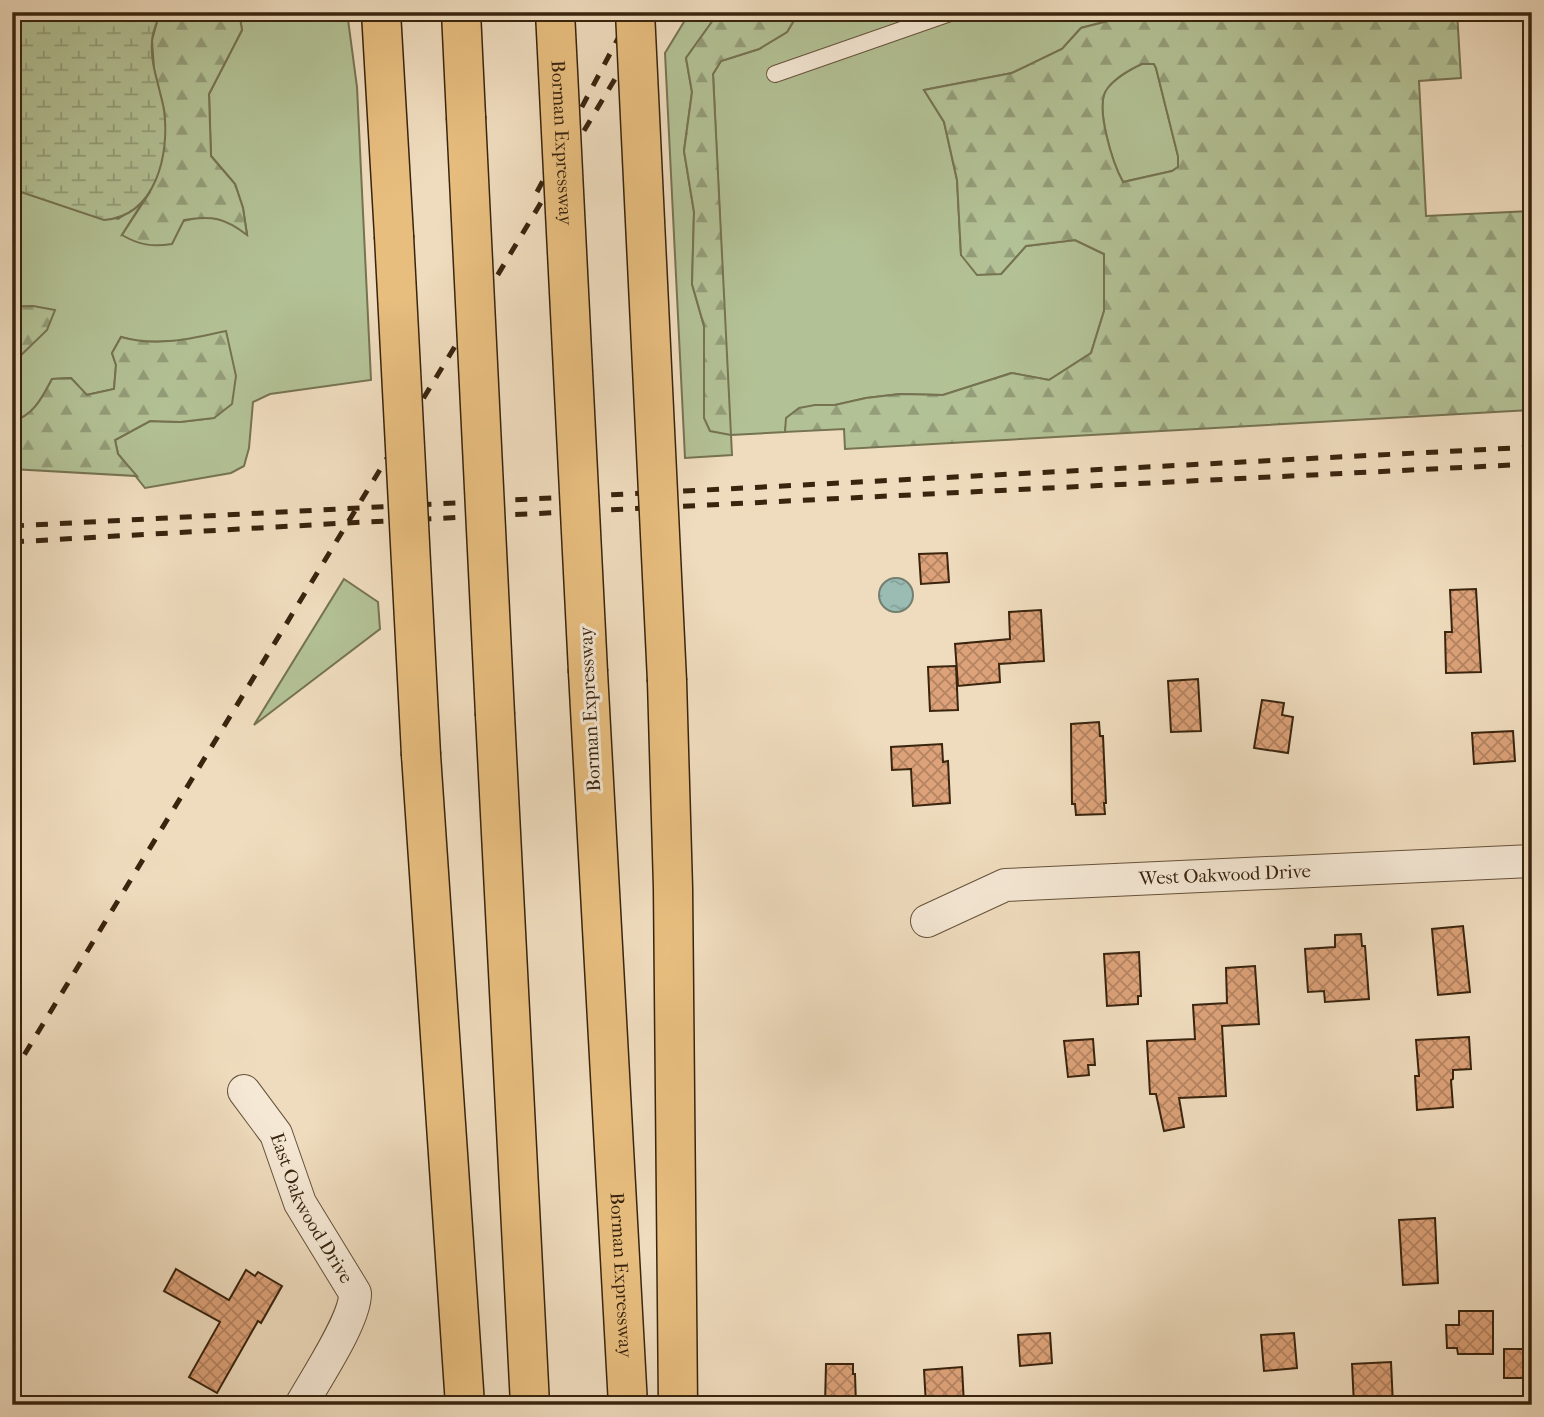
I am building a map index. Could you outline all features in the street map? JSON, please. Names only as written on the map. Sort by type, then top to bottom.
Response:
[{"type":"highway","points":[[381,12],[421,755],[465,1405]]},
{"type":"highway","points":[[461,12],[530,1405]]},
{"type":"highway","name":"Borman Expressway","points":[[555,12],[628,1405]]},
{"type":"highway","points":[[635,12],[667,681],[673,888],[678,1405]]},
{"type":"street","name":"West Oakwood Drive","points":[[928,921],[1006,886],[1532,861]]},
{"type":"street","name":"East Oakwood Drive","points":[[244,1091],[276,1134],[300,1203],[355,1293],[353,1309],[347,1322],[301,1405]]},
{"type":"lane","points":[[775,74],[953,12]]},
{"type":"green space","points":[[12,12],[164,12],[159,15],[152,38],[154,67],[164,110],[161,163],[156,180],[147,195],[136,207],[122,216],[104,220],[12,189]]},
{"type":"green space","points":[[164,12],[239,12],[242,30],[209,94],[211,156],[235,184],[243,208],[247,235],[225,221],[203,218],[184,220],[172,244],[146,244],[122,235],[150,192],[164,110],[154,69],[152,40],[159,15]]},
{"type":"green space","points":[[239,12],[347,12],[357,87],[371,380],[270,394],[253,402],[249,448],[244,466],[231,473],[145,488],[118,454],[115,440],[150,421],[180,422],[214,418],[182,341],[139,342],[121,337],[112,353],[116,365],[114,389],[86,395],[71,378],[52,379],[32,410],[12,421],[12,361],[25,351],[28,344],[32,330],[33,306],[12,307],[12,189],[118,219],[142,203],[122,235],[205,216],[230,222],[247,234],[243,208],[235,184],[211,156],[209,94],[242,30]]},
{"type":"green space","points":[[690,12],[719,12],[686,58],[692,92],[684,151],[694,212],[692,284],[704,326],[706,371],[730,435],[713,74],[721,61],[759,49],[787,32],[799,12],[1143,12],[1081,28],[1062,49],[1012,73],[924,90],[944,122],[957,180],[961,255],[1001,274],[1026,246],[1075,240],[1104,254],[1104,311],[1091,353],[1049,380],[1011,373],[943,395],[900,394],[835,405],[815,405],[787,418],[785,432],[731,435],[732,455],[685,458],[665,53]]},
{"type":"green space","points":[[719,12],[799,12],[787,32],[759,49],[721,61],[713,74],[731,435],[710,431],[704,418],[704,326],[692,284],[694,212],[684,151],[692,92],[686,58]]},
{"type":"green space","points":[[1143,12],[1457,12],[1461,78],[1419,81],[1426,216],[1532,211],[1532,410],[845,449],[844,429],[785,432],[786,418],[799,408],[900,394],[943,395],[1012,373],[1049,380],[1091,353],[1104,311],[1104,254],[1075,240],[1026,246],[1001,274],[977,275],[961,255],[957,180],[944,122],[924,90],[1012,73],[1062,49],[1081,28]],"holes":[[[1142,64],[1154,64],[1178,156],[1178,167],[1172,171],[1123,182],[1106,135],[1104,97],[1110,85],[1123,74]]]},
{"type":"green space","points":[[1142,63],[1154,64],[1156,68],[1178,156],[1178,167],[1172,171],[1123,182],[1106,135],[1104,96],[1114,81]]},
{"type":"green space","points":[[33,306],[55,310],[47,330],[12,361],[12,307]]},
{"type":"green space","points":[[226,331],[236,376],[232,404],[214,418],[180,422],[150,421],[115,440],[118,454],[137,476],[12,469],[12,421],[32,410],[52,379],[71,378],[87,395],[114,389],[116,365],[112,353],[121,337],[161,342]]},
{"type":"green space","points":[[344,579],[378,602],[380,629],[254,725]]},
{"type":"water","points":[[896,578],[908,583],[913,595],[908,607],[896,612],[884,607],[879,595],[884,583]]},
{"type":"building","points":[[947,553],[949,582],[921,584],[919,554]]},
{"type":"building","points":[[1476,589],[1481,672],[1446,673],[1445,632],[1452,632],[1450,590]]},
{"type":"building","points":[[1041,610],[1044,661],[999,664],[1000,682],[958,686],[955,644],[1010,639],[1009,612]]},
{"type":"building","points":[[956,666],[958,710],[930,711],[928,667]]},
{"type":"building","points":[[1198,679],[1201,731],[1171,732],[1168,681]]},
{"type":"building","points":[[1262,700],[1284,703],[1282,715],[1293,717],[1288,753],[1254,748]]},
{"type":"building","points":[[1099,722],[1100,736],[1103,736],[1105,814],[1076,815],[1075,804],[1072,804],[1071,724]]},
{"type":"building","points":[[1513,731],[1515,761],[1474,764],[1472,733]]},
{"type":"building","points":[[942,744],[943,762],[948,761],[950,803],[913,806],[911,769],[892,770],[891,747]]},
{"type":"building","points":[[1463,926],[1470,992],[1438,995],[1432,929]]},
{"type":"building","points":[[1361,934],[1362,946],[1365,946],[1369,999],[1325,1002],[1324,991],[1308,992],[1305,949],[1335,947],[1335,935]]},
{"type":"building","points":[[1139,952],[1141,996],[1138,996],[1138,1004],[1107,1006],[1104,954]]},
{"type":"building","points":[[1255,966],[1259,1024],[1222,1026],[1226,1096],[1179,1098],[1184,1127],[1164,1131],[1156,1094],[1150,1094],[1147,1041],[1195,1039],[1193,1005],[1227,1003],[1226,968]]},
{"type":"building","points":[[1469,1037],[1471,1069],[1453,1070],[1453,1107],[1417,1110],[1415,1076],[1419,1076],[1416,1040]]},
{"type":"building","points":[[1093,1039],[1095,1065],[1088,1065],[1089,1075],[1068,1077],[1064,1041]]},
{"type":"building","points":[[1435,1218],[1438,1283],[1403,1285],[1399,1220]]},
{"type":"building","points":[[176,1269],[229,1300],[246,1270],[255,1276],[258,1272],[282,1286],[261,1323],[258,1321],[217,1393],[189,1377],[220,1322],[164,1291]]},
{"type":"building","points":[[1459,1311],[1493,1311],[1493,1354],[1458,1354],[1457,1348],[1447,1348],[1446,1325],[1459,1325]]},
{"type":"building","points":[[1050,1333],[1052,1363],[1020,1366],[1018,1335]]},
{"type":"building","points":[[1294,1333],[1297,1368],[1264,1371],[1261,1335]]},
{"type":"building","points":[[1504,1349],[1532,1349],[1532,1378],[1504,1378]]},
{"type":"building","points":[[1391,1362],[1393,1405],[1354,1405],[1352,1364]]},
{"type":"building","points":[[826,1364],[853,1364],[856,1405],[825,1405]]},
{"type":"building","points":[[962,1367],[964,1405],[926,1405],[924,1370]]},
{"type":"railway","points":[[537,192],[632,12]]},
{"type":"railway","points":[[12,1075],[655,12]]},
{"type":"railway","points":[[12,526],[1532,447]]},
{"type":"railway","points":[[12,542],[1532,464]]}]
